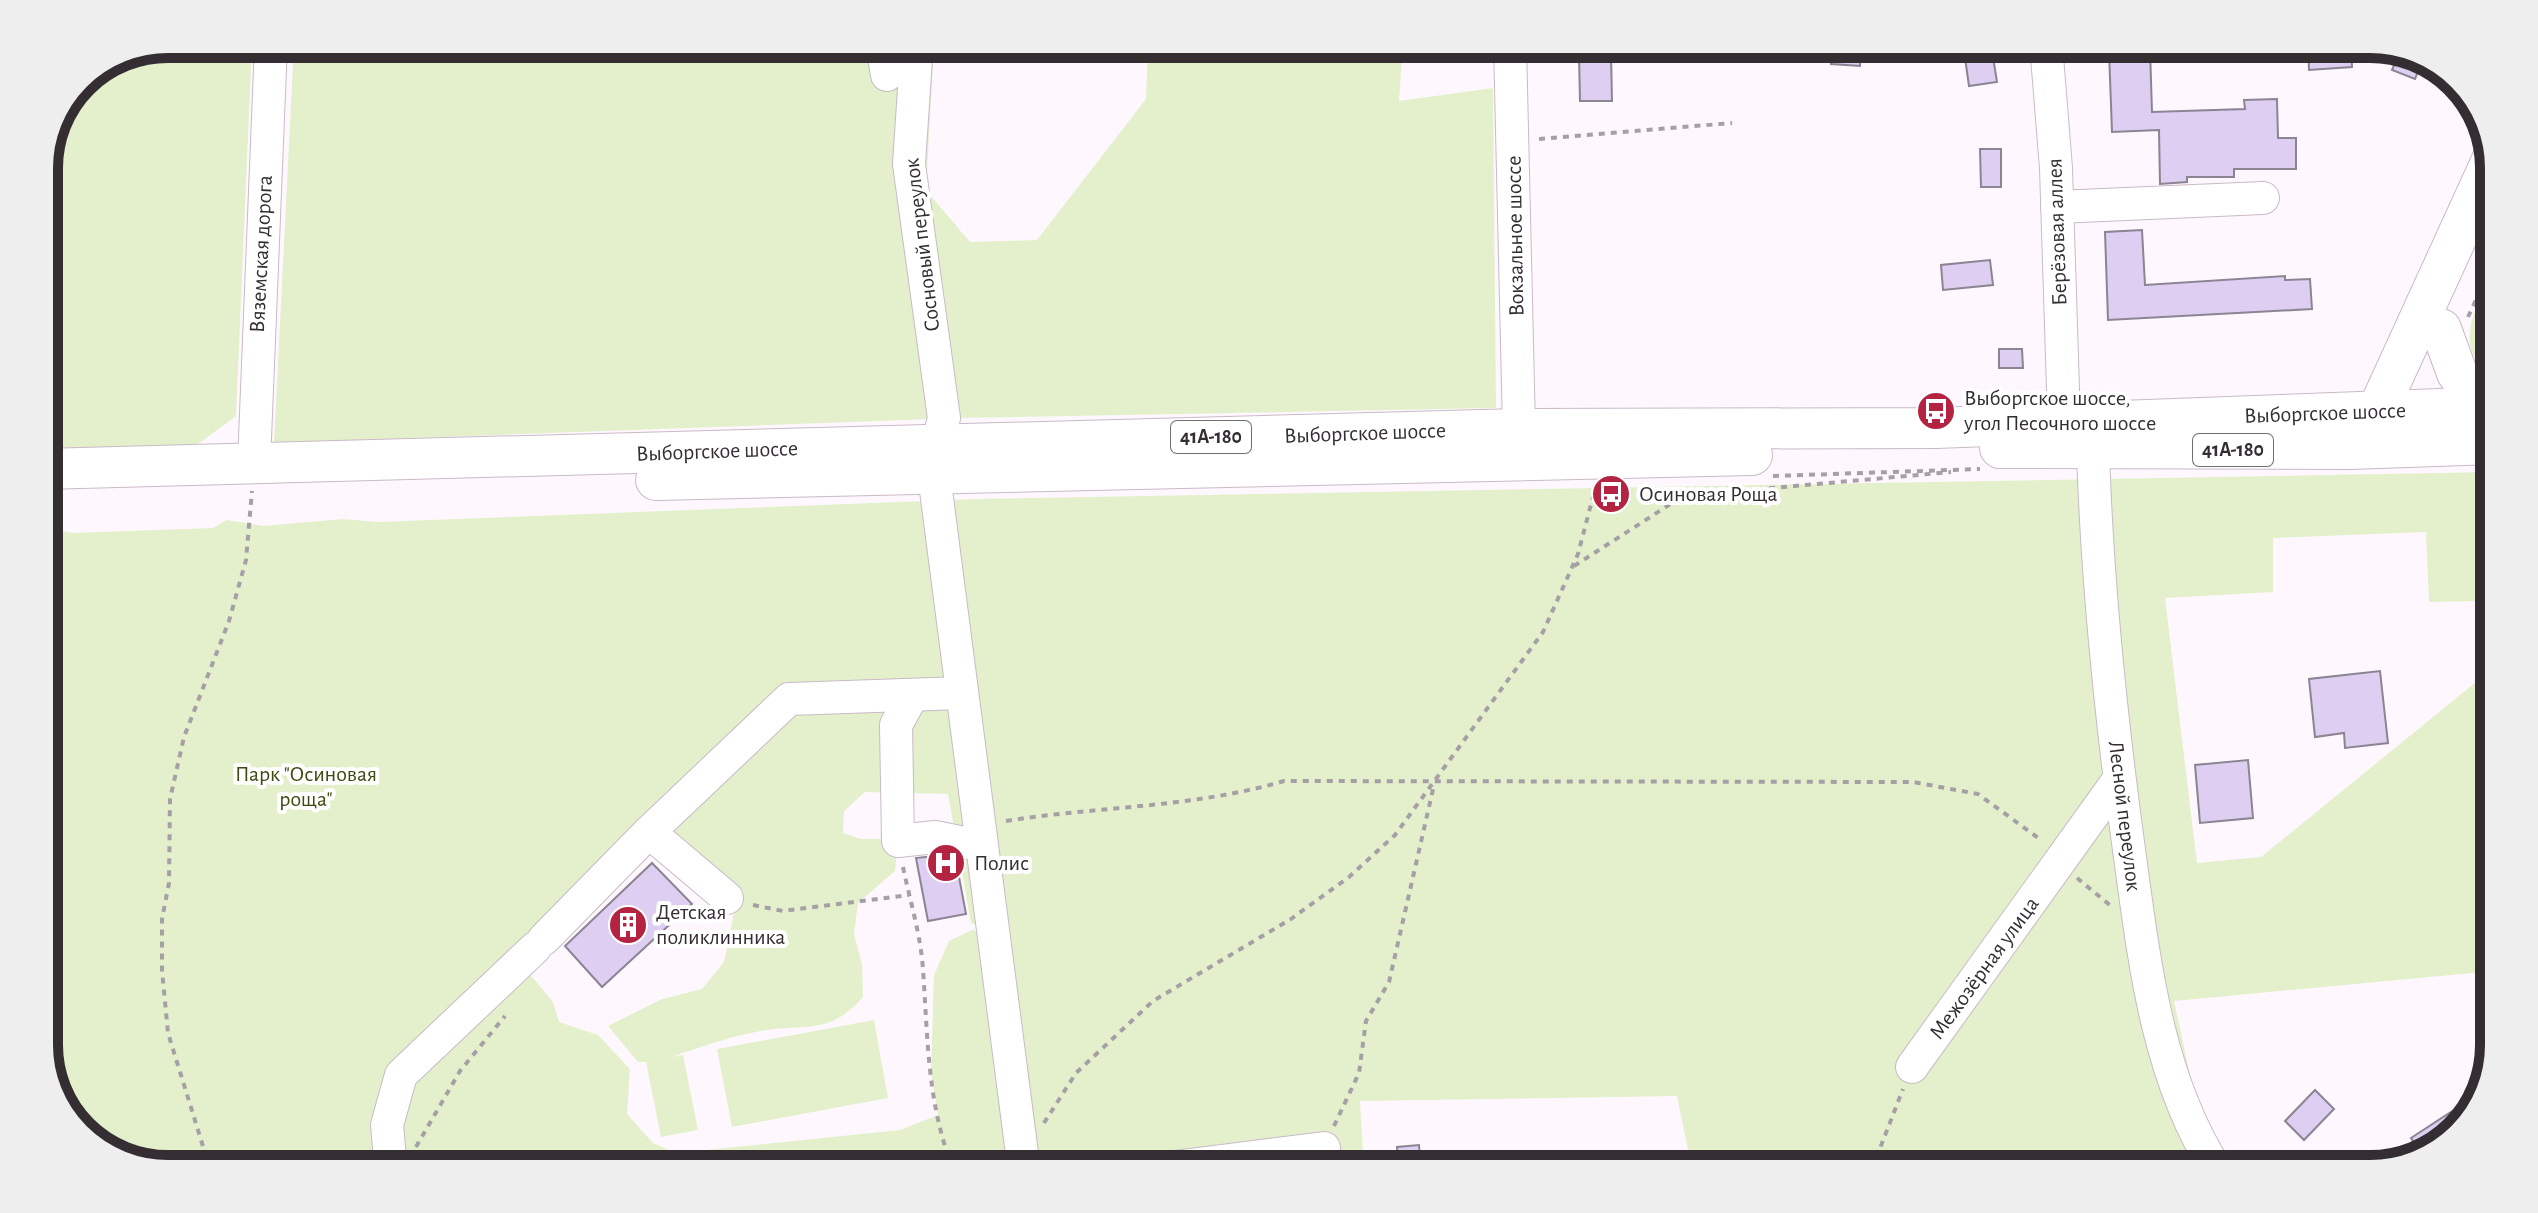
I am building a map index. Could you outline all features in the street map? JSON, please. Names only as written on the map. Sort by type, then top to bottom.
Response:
[{"type":"main road","points":[[2384,424],[2480,190]]},
{"type":"main road","points":[[2384,424],[2452,327],[2480,246]]},
{"type":"main road","points":[[2452,327],[2457,373],[2480,406]]},
{"type":"main road","name":"Выборгское шоссе","points":[[58,492],[252,489],[936,460],[1519,429],[1936,428],[2064,421],[2384,424],[2480,420]]},
{"type":"main road","name":"Выборгское шоссе","points":[[936,460],[1997,448],[2093,451],[2384,424]]},
{"type":"main road","name":"Выборгское шоссе","points":[[58,470],[252,489]]},
{"type":"street","name":"Вяземская дорога","points":[[252,489],[270,58]]},
{"type":"street","name":"Сосновый переулок","points":[[916,58],[909,164],[944,418],[936,460],[962,693],[1022,1155]]},
{"type":"street","name":"Вокзальное шоссе","points":[[1510,58],[1519,429]]},
{"type":"street","name":"Берёзовая аллея","points":[[2047,58],[2057,207],[2064,421]]},
{"type":"street","points":[[2057,207],[2263,198]]},
{"type":"street","name":"Лесной переулок","points":[[2093,451],[2096,553],[2119,779],[2140,930],[2162,1042],[2182,1108],[2208,1155]]},
{"type":"street","points":[[400,1155],[387,1125],[401,1075],[789,699],[962,693]]},
{"type":"street","points":[[912,696],[896,725],[898,841],[935,837],[964,843],[980,833]]},
{"type":"street","name":"Межозёрная улица","points":[[1912,1067],[2119,779]]},
{"type":"street","points":[[649,832],[727,898]]},
{"type":"street","points":[[1269,1155],[1324,1148]]},
{"type":"path","points":[[1512,141],[1732,123]]},
{"type":"path","points":[[2452,327],[2480,283]]},
{"type":"path","points":[[1572,567],[1683,496],[1982,469],[1758,476]]},
{"type":"path","points":[[1044,1124],[1076,1073],[1153,1001],[1291,919],[1349,877],[1395,835],[1543,632],[1572,567],[1595,487]]},
{"type":"path","points":[[206,1155],[168,1033],[162,970],[162,919],[169,883],[174,784],[184,737],[229,621],[246,560],[252,489]]},
{"type":"path","points":[[980,833],[1031,817],[1169,805],[1254,791],[1284,781],[1913,782],[1978,794],[2037,835],[2060,862],[2140,930]]},
{"type":"path","points":[[1324,1148],[1359,1073],[1366,1021],[1389,982],[1435,783]]},
{"type":"path","points":[[898,841],[923,968],[927,1071],[941,1140],[947,1155]]},
{"type":"path","points":[[727,898],[783,911],[909,895]]},
{"type":"path","points":[[405,1155],[460,1071],[508,1012]]},
{"type":"path","points":[[1877,1155],[1912,1067]]},
{"type":"green space","points":[[168,58],[251,58],[236,416],[194,447],[58,454],[58,161],[69,119],[81,101],[95,85],[126,66]]},
{"type":"green space","points":[[293,58],[933,58],[926,190],[970,242],[1037,240],[1146,99],[1147,58],[1402,58],[1399,101],[1493,88],[1496,408],[960,418],[274,443]]},
{"type":"green space","points":[[2480,301],[2480,364],[2470,345]]},
{"type":"green space","name":"Парк \"Осиновая роща\"","points":[[2480,472],[2480,652],[2478,601],[2429,602],[2426,532],[2273,538],[2273,592],[2165,598],[2197,863],[2261,857],[2480,679],[2480,972],[2174,1001],[2196,1102],[2224,1155],[1689,1155],[1677,1096],[1360,1101],[1363,1155],[1016,1155],[985,928],[971,923],[948,794],[865,792],[844,811],[843,833],[861,839],[890,839],[897,851],[895,871],[858,903],[854,934],[862,964],[863,997],[839,1018],[828,1023],[750,1033],[671,1057],[683,1055],[698,1130],[661,1137],[646,1062],[638,1062],[608,1026],[662,999],[702,989],[724,962],[738,892],[648,823],[512,953],[553,1002],[559,1022],[598,1035],[630,1069],[627,1114],[653,1143],[676,1153],[900,1130],[938,1115],[931,1073],[934,975],[949,941],[972,930],[982,932],[1007,1155],[168,1155],[126,1147],[101,1132],[81,1112],[64,1081],[58,1052],[58,530],[73,533],[213,528],[227,520],[263,526],[343,519],[377,522],[976,499]]},
{"type":"green space","points":[[874,1020],[888,1098],[732,1127],[717,1049]]},
{"type":"building","points":[[1412,58],[1483,58],[1483,60],[1412,61]]},
{"type":"building","points":[[1579,58],[1611,58],[1612,101],[1580,101]]},
{"type":"building","points":[[1832,58],[1860,58],[1860,66],[1831,64]]},
{"type":"building","points":[[1965,58],[1993,58],[1997,82],[1969,86]]},
{"type":"building","points":[[2109,58],[2150,58],[2152,112],[2245,109],[2244,100],[2277,99],[2278,138],[2296,138],[2296,169],[2234,169],[2234,177],[2187,177],[2187,182],[2160,184],[2159,130],[2112,132]]},
{"type":"building","points":[[2309,58],[2352,58],[2352,67],[2309,70]]},
{"type":"building","points":[[2396,61],[2419,70],[2415,79],[2392,70]]},
{"type":"building","points":[[1980,149],[2001,149],[2001,187],[1981,187]]},
{"type":"building","points":[[2142,230],[2145,285],[2285,276],[2285,280],[2310,279],[2312,309],[2108,320],[2105,232]]},
{"type":"building","points":[[1990,260],[1993,285],[1943,290],[1941,265]]},
{"type":"building","points":[[1999,349],[2022,349],[2023,368],[1999,368]]},
{"type":"building","points":[[2380,671],[2388,743],[2345,748],[2344,733],[2315,737],[2309,679]]},
{"type":"building","points":[[2248,760],[2253,818],[2200,823],[2195,765]]},
{"type":"building","points":[[934,856],[956,861],[966,914],[928,921],[916,858]]},
{"type":"building","name":"Детская поликлинника","points":[[652,863],[692,904],[602,987],[565,946]]},
{"type":"building","points":[[2315,1090],[2334,1109],[2304,1140],[2285,1121]]},
{"type":"building","points":[[2462,1105],[2448,1123],[2431,1137],[2415,1145],[2411,1138]]},
{"type":"building","points":[[1419,1145],[1420,1155],[1398,1155],[1397,1147]]},
{"type":"place","name":"Выборгское шоссе, угол Песочного шоссе","points":[[1936,411]]},
{"type":"place","name":"Осиновая Роща","points":[[1611,494]]},
{"type":"place","name":"Полис","points":[[946,863]]},
{"type":"place","name":"Детская поликлинника","points":[[628,925]]}]
